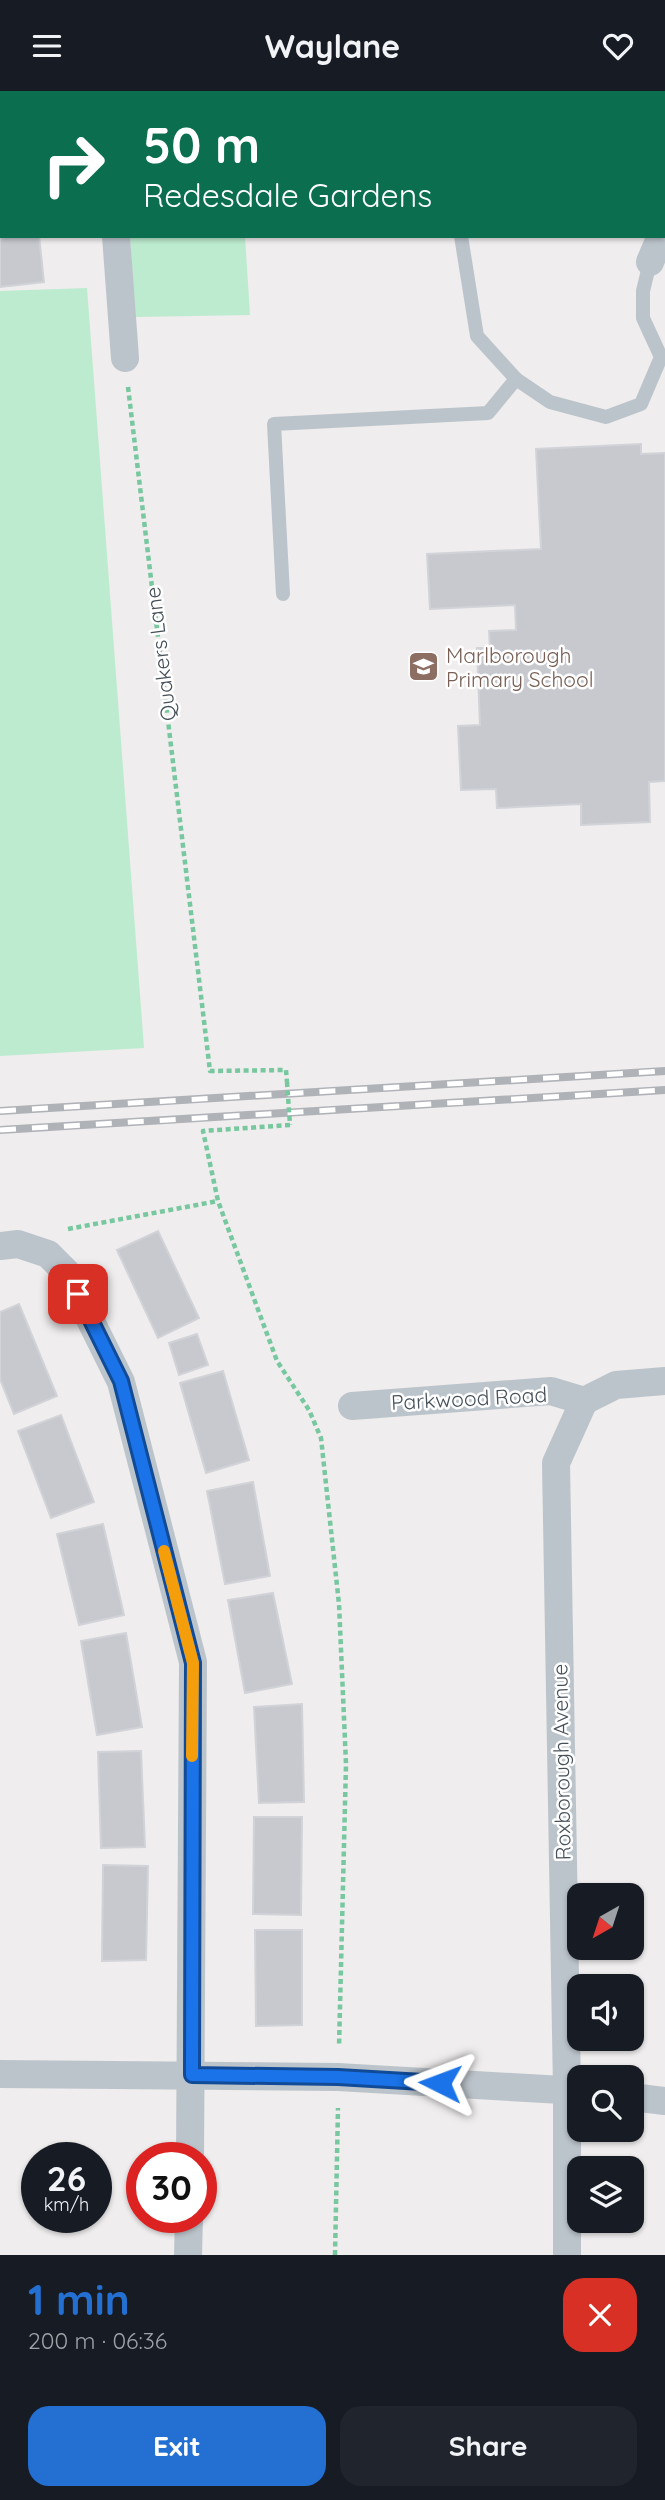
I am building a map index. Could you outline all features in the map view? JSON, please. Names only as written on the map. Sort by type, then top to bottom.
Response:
[{"type":"street","points":[[116,238],[125,358]]},
{"type":"street","points":[[0,1246],[18,1244],[58,1263],[121,1381],[193,1663],[190,2142]]},
{"type":"street","points":[[584,1401],[616,1385],[665,1381]]},
{"type":"street","name":"Parkwood Road","points":[[352,1406],[551,1391],[584,1401]]},
{"type":"street","name":"Roxborough Avenue","points":[[572,2065],[556,1463],[584,1401]]},
{"type":"street","points":[[0,2074],[338,2077],[567,2091]]},
{"type":"street","points":[[644,2098],[665,2101]]},
{"type":"street","name":"Roxborough Avenue","points":[[567,2255],[571,2142]]},
{"type":"street","points":[[188,2255],[189,2233]]},
{"type":"lane","points":[[461,238],[477,336],[516,379],[550,401],[606,417],[641,404],[661,357],[643,318],[643,291],[656,249]]},
{"type":"lane","points":[[283,594],[274,424],[488,413],[516,379]]},
{"type":"path","name":"Quakers Lane","points":[[125,358],[210,1071],[286,1070],[290,1125],[203,1131],[218,1201]]},
{"type":"path","points":[[58,1263],[65,1230],[218,1201],[277,1361],[309,1410],[321,1438],[339,1604],[346,1763],[335,2255]]},
{"type":"green space","points":[[130,238],[245,238],[250,315],[135,317]]},
{"type":"green space","points":[[87,288],[144,1048],[0,1056],[0,291]]},
{"type":"building","points":[[0,238],[39,238],[44,282],[0,287]]},
{"type":"building","points":[[641,444],[641,454],[665,453],[665,781],[649,782],[650,822],[581,825],[581,804],[497,808],[496,789],[461,790],[458,726],[480,725],[477,648],[490,648],[489,631],[516,630],[515,605],[430,609],[427,554],[541,549],[536,449]]},
{"type":"building","points":[[158,1231],[199,1318],[158,1338],[117,1250]]},
{"type":"building","points":[[19,1304],[57,1396],[14,1414],[0,1379],[0,1312]]},
{"type":"building","points":[[197,1334],[208,1365],[179,1375],[169,1343]]},
{"type":"building","points":[[223,1371],[249,1460],[206,1473],[180,1383]]},
{"type":"building","points":[[61,1415],[94,1502],[51,1518],[18,1431]]},
{"type":"building","points":[[253,1482],[270,1576],[225,1584],[207,1491]]},
{"type":"building","points":[[103,1524],[124,1615],[79,1625],[57,1534]]},
{"type":"building","points":[[273,1593],[292,1684],[245,1693],[228,1600]]},
{"type":"building","points":[[126,1633],[142,1727],[97,1735],[81,1641]]},
{"type":"building","points":[[302,1704],[304,1802],[259,1803],[254,1707]]},
{"type":"building","points":[[141,1751],[145,1847],[101,1848],[98,1752]]},
{"type":"building","points":[[254,1817],[302,1817],[301,1915],[253,1914]]},
{"type":"building","points":[[103,1865],[148,1866],[146,1960],[102,1961]]},
{"type":"building","points":[[255,1930],[302,1930],[302,2025],[256,2026]]},
{"type":"railway","points":[[0,1111],[665,1071]]},
{"type":"railway","points":[[0,1130],[665,1090]]},
{"type":"slow traffic","points":[[164,1551],[193,1663],[192,1756]]},
{"type":"place","name":"Marlborough Primary School","points":[[423,667]]},
{"type":"route","points":[[78,1294],[121,1381],[193,1663],[192,2075],[338,2077],[440,2083]]}]
